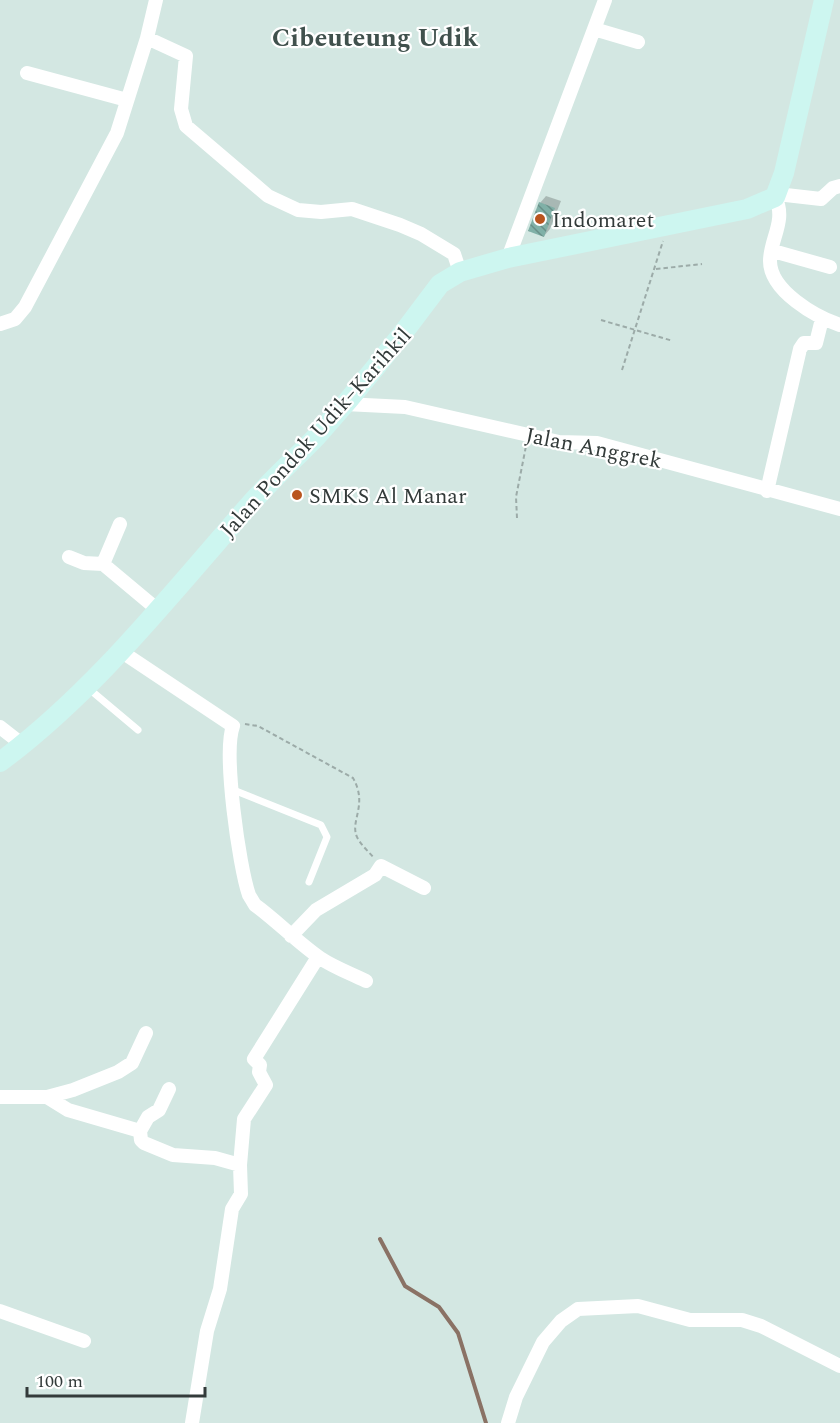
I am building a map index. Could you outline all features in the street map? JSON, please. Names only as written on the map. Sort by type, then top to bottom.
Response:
[{"type":"street","points":[[0,324],[15,319],[25,307],[117,133],[147,38],[156,0]]},
{"type":"street","points":[[508,258],[606,0]]},
{"type":"street","points":[[824,0],[776,196],[779,218],[770,262],[776,280],[798,302],[822,319],[840,325]]},
{"type":"street","points":[[594,28],[638,42]]},
{"type":"street","points":[[147,38],[186,56],[181,109],[186,126],[268,196],[298,210],[321,212],[352,209],[400,225],[422,234],[454,254],[460,272]]},
{"type":"street","points":[[27,74],[127,100]]},
{"type":"street","points":[[776,196],[821,199],[833,188],[840,186]]},
{"type":"street","name":"Jalan Pondok Udik–Karihkil","points":[[0,762],[23,745],[86,686],[158,610],[255,499],[389,354],[440,284],[460,272],[508,258],[747,209],[776,196]]},
{"type":"street","points":[[773,251],[830,267]]},
{"type":"street","points":[[767,491],[800,349],[804,343],[816,343],[822,319]]},
{"type":"street","name":"Jalan Anggrek","points":[[345,404],[405,407],[559,442],[613,447],[767,491],[840,509]]},
{"type":"street","points":[[102,564],[120,524]]},
{"type":"street","points":[[69,557],[84,563],[102,564],[158,610]]},
{"type":"street","points":[[119,650],[233,726],[228,743],[231,789],[249,895],[255,904],[318,957],[339,971],[348,971],[366,981]]},
{"type":"street","points":[[0,727],[23,745]]},
{"type":"street","points":[[291,936],[316,909],[375,875],[381,866],[424,888]]},
{"type":"street","points":[[192,1423],[207,1331],[220,1289],[232,1209],[241,1194],[240,1165],[244,1119],[266,1085],[259,1072],[260,1065],[254,1059],[318,957]]},
{"type":"street","points":[[0,1097],[46,1097],[73,1090],[128,1068],[146,1033]]},
{"type":"street","points":[[169,1089],[159,1110],[148,1117],[140,1131],[141,1140],[174,1155],[215,1158],[240,1165]]},
{"type":"street","points":[[46,1097],[68,1110],[140,1131]]},
{"type":"street","points":[[508,1423],[516,1397],[543,1342],[561,1321],[578,1309],[638,1306],[690,1320],[742,1320],[761,1326],[840,1366]]},
{"type":"street","points":[[0,1311],[84,1341]]},
{"type":"lane","points":[[86,686],[138,730]]},
{"type":"lane","points":[[231,789],[321,825],[327,837],[309,882]]},
{"type":"path","points":[[622,370],[656,269],[668,224]]},
{"type":"path","points":[[656,269],[702,264]]},
{"type":"path","points":[[601,320],[673,341]]},
{"type":"path","points":[[517,518],[516,497],[528,434]]},
{"type":"path","points":[[233,726],[241,724],[258,726],[353,778],[360,791],[361,803],[355,831],[358,839],[381,866]]},
{"type":"building","name":"Indomaret","points":[[539,202],[555,208],[544,237],[528,231]]},
{"type":"waterway","points":[[380,1239],[405,1286],[439,1307],[458,1333],[486,1423]]},
{"type":"place","name":"Indomaret","points":[[540,219]]},
{"type":"place","name":"SMKS Al Manar","points":[[297,495]]},
{"type":"district","name":"Cibeuteung Udik","points":[[375,37]]}]
